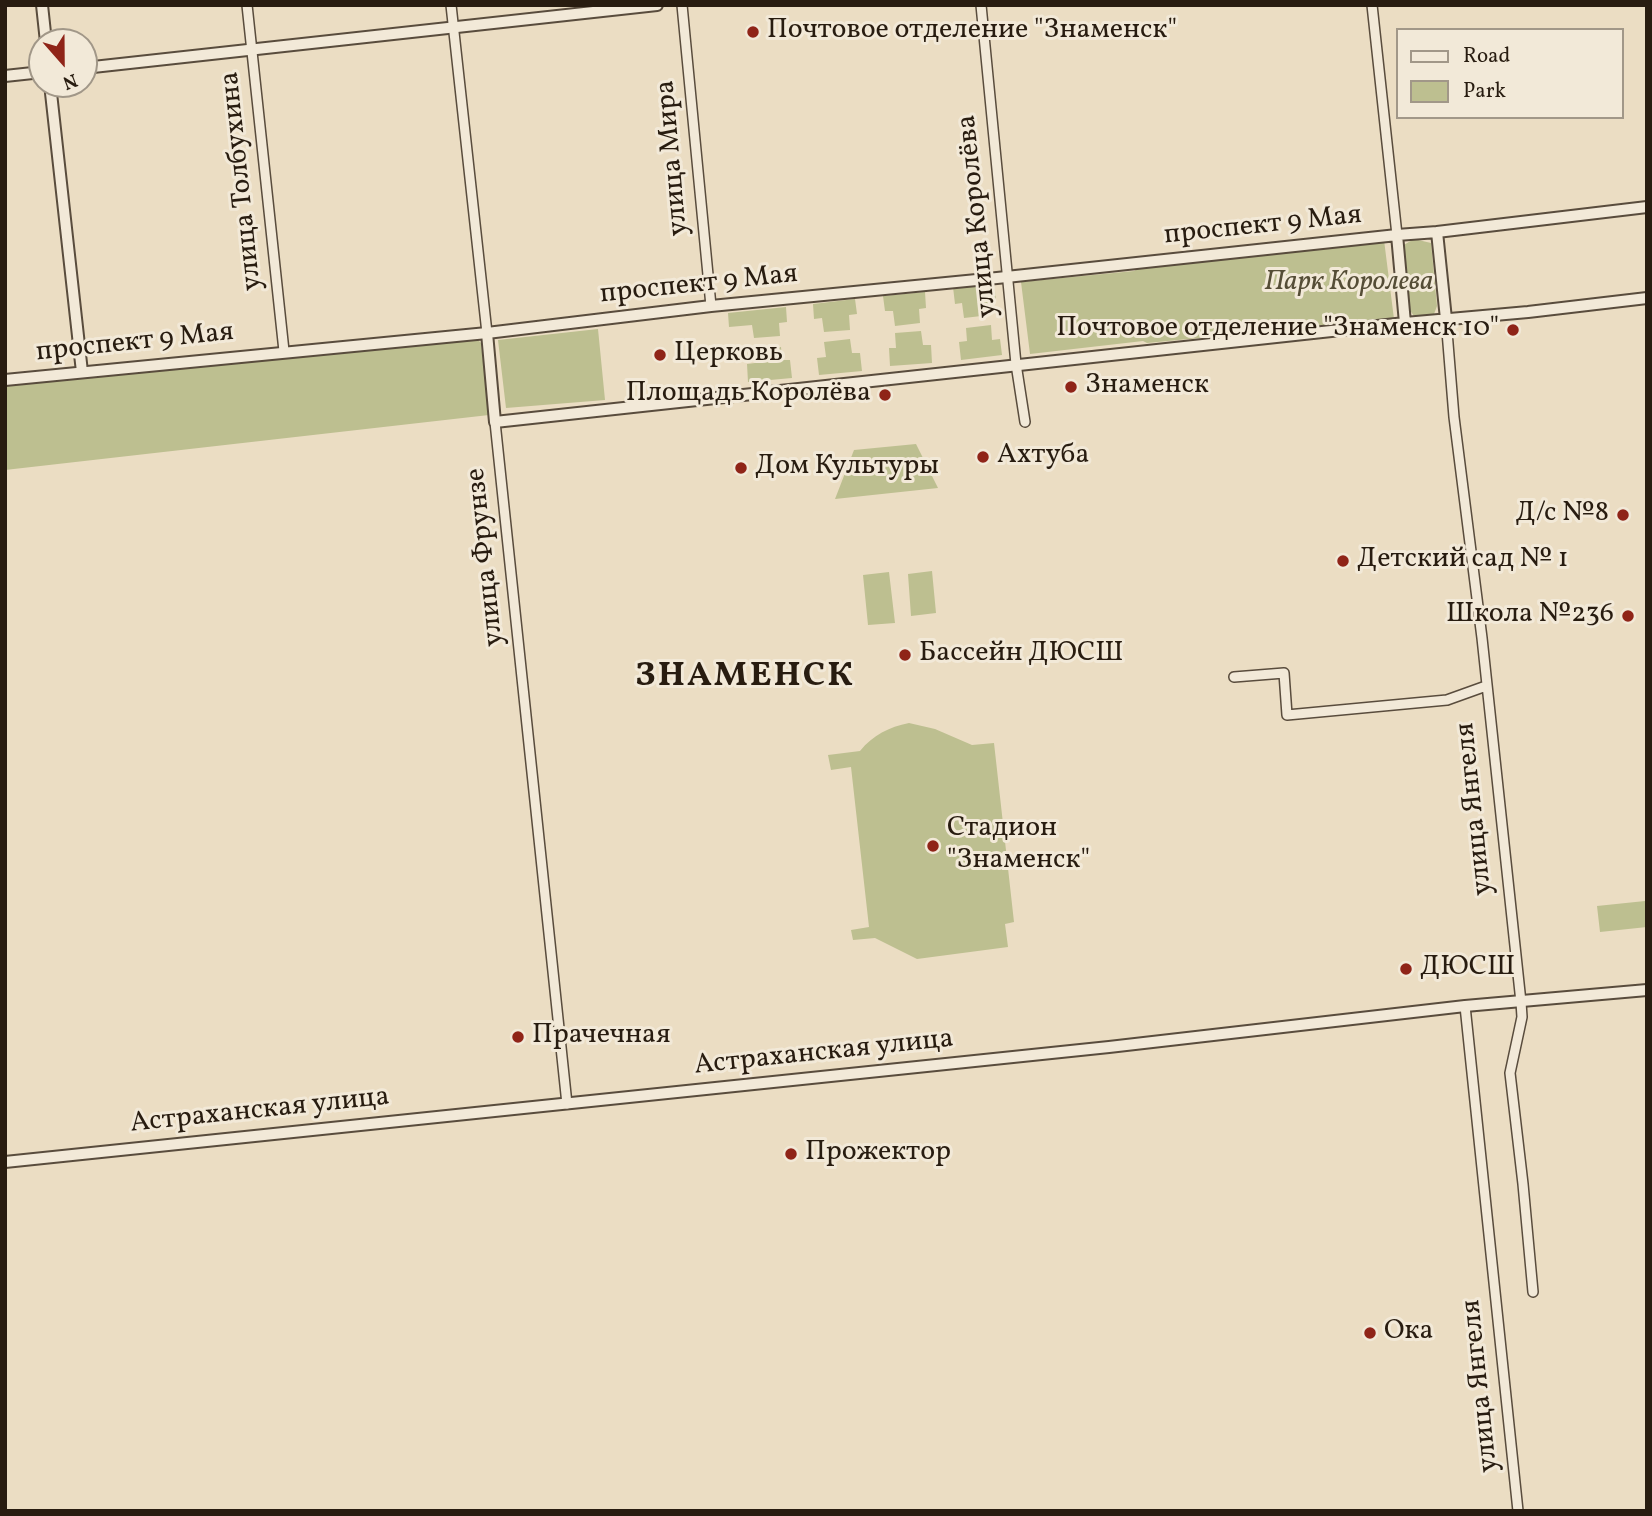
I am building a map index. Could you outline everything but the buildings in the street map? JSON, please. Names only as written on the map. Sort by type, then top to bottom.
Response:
[{"type":"street","points":[[42,5],[44,28]]},
{"type":"street","name":"улица Толбухина","points":[[247,5],[284,351]]},
{"type":"street","name":"улица Фрунзе","points":[[451,5],[567,1104]]},
{"type":"street","points":[[98,66],[657,5]]},
{"type":"street","name":"улица Мира","points":[[682,5],[711,306]]},
{"type":"street","name":"улица Королёва","points":[[981,5],[1016,364],[1025,422]]},
{"type":"street","points":[[1372,5],[1405,323]]},
{"type":"street","points":[[5,76],[28,74]]},
{"type":"street","points":[[52,98],[82,372]]},
{"type":"street","points":[[1446,319],[1437,232],[1647,207]]},
{"type":"street","name":"проспект 9 Мая","points":[[5,380],[1437,232]]},
{"type":"street","points":[[495,422],[1647,298]]},
{"type":"street","name":"улица Янгеля","points":[[1446,319],[1454,417],[1482,638],[1521,1002],[1522,1017],[1510,1073],[1533,1292]]},
{"type":"street","points":[[1234,677],[1284,673],[1287,715],[1434,702],[1460,697],[1486,686]]},
{"type":"street","name":"Астраханская улица","points":[[5,1163],[1122,1046],[1465,1006],[1647,990]]},
{"type":"street","name":"улица Янгеля","points":[[1465,1006],[1518,1511]]},
{"type":"green space","points":[[1414,239],[1431,243],[1437,306],[1434,314],[1414,316],[1409,309],[1402,246]]},
{"type":"green space","name":"Парк Королева","points":[[1384,240],[1394,319],[1147,343],[1143,341],[1030,354],[1021,282]]},
{"type":"green space","points":[[994,283],[996,299],[988,300],[990,315],[964,318],[962,303],[955,304],[953,287]]},
{"type":"green space","points":[[925,292],[926,308],[919,309],[920,323],[895,326],[893,311],[885,311],[883,296]]},
{"type":"green space","points":[[855,299],[857,314],[849,315],[850,330],[824,332],[822,318],[814,319],[813,304]]},
{"type":"green space","points":[[786,307],[787,322],[779,323],[780,336],[754,338],[752,325],[729,327],[728,313]]},
{"type":"green space","points":[[991,325],[992,340],[1000,339],[1002,355],[961,360],[959,342],[967,341],[966,328]]},
{"type":"green space","points":[[598,329],[605,400],[506,408],[498,340]]},
{"type":"green space","points":[[921,331],[923,345],[931,345],[932,363],[890,366],[889,348],[896,348],[895,333]]},
{"type":"green space","points":[[473,335],[481,343],[489,415],[5,470],[5,384]]},
{"type":"green space","points":[[850,339],[852,353],[860,353],[862,371],[819,375],[817,358],[826,357],[824,342]]},
{"type":"green space","points":[[781,347],[782,360],[790,360],[792,378],[748,382],[747,364],[755,363],[754,350]]},
{"type":"green space","points":[[916,444],[938,488],[835,499],[854,450]]},
{"type":"green space","points":[[932,571],[936,613],[911,616],[908,574]]},
{"type":"green space","points":[[889,572],[895,623],[868,625],[863,575]]},
{"type":"green space","name":"Стадион \"Знаменск\"","points":[[909,723],[935,729],[972,745],[994,743],[1014,922],[1005,924],[1008,947],[917,959],[875,938],[853,940],[851,930],[869,927],[851,767],[831,770],[828,755],[860,751],[870,740],[882,733]]},
{"type":"green space","points":[[1645,901],[1647,927],[1600,932],[1597,906]]},
{"type":"place","name":"Почтовое отделение \"Знаменск\"","points":[[753,32]]},
{"type":"place","name":"Почтовое отделение \"Знаменск 10\"","points":[[1513,330]]},
{"type":"place","name":"Церковь","points":[[660,355]]},
{"type":"place","name":"Знаменск","points":[[1071,387]]},
{"type":"place","name":"Площадь Королёва","points":[[885,395]]},
{"type":"place","name":"Ахтуба","points":[[983,457]]},
{"type":"place","name":"Дом Культуры","points":[[741,468]]},
{"type":"place","name":"Д/с №8","points":[[1623,515]]},
{"type":"place","name":"Детский сад № 1","points":[[1343,561]]},
{"type":"place","name":"Школа №236","points":[[1628,616]]},
{"type":"place","name":"Бассейн ДЮСШ","points":[[905,655]]},
{"type":"place","name":"Стадион \"Знаменск\"","points":[[933,846]]},
{"type":"place","name":"ДЮСШ","points":[[1406,969]]},
{"type":"place","name":"Прачечная","points":[[518,1037]]},
{"type":"place","name":"Прожектор","points":[[791,1154]]},
{"type":"place","name":"Ока","points":[[1370,1333]]},
{"type":"district","name":"ЗНАМЕНСК","points":[[745,679]]}]
